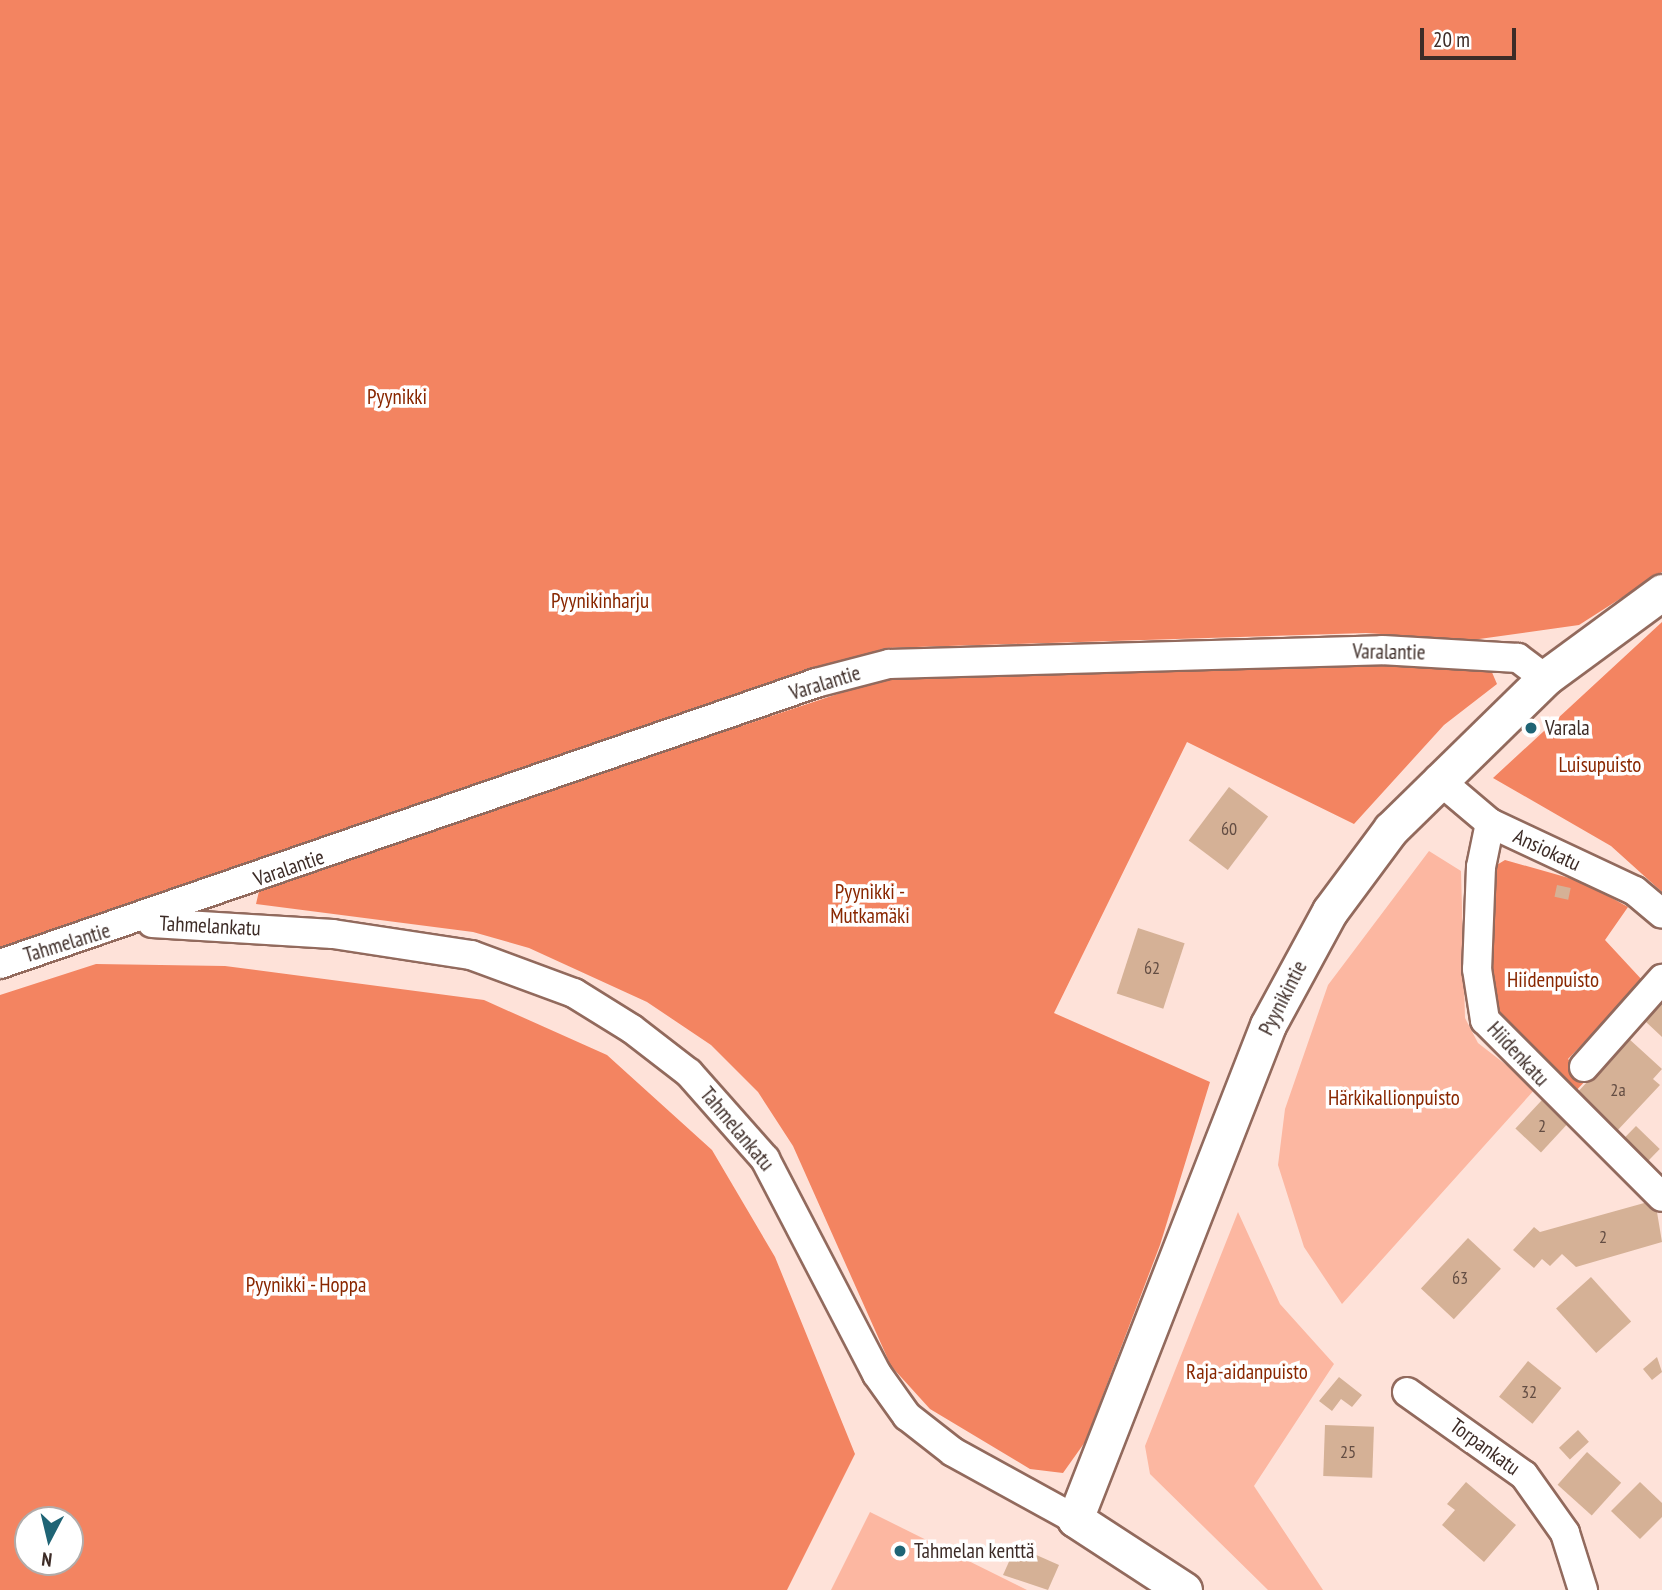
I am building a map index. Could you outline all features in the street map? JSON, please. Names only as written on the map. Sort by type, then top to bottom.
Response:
[{"type":"street","name":"Pyynikintie","points":[[1075,1519],[1268,1025],[1355,873],[1438,779],[1545,678],[1662,592]]},
{"type":"street","name":"Varalantie","points":[[135,922],[816,682],[889,664],[1382,650],[1518,658],[1545,678]]},
{"type":"street","name":"Ansiokatu","points":[[1438,779],[1490,824],[1635,891],[1662,914]]},
{"type":"street","name":"Hiidenkatu","points":[[1490,824],[1481,867],[1477,969],[1485,1020],[1662,1197]]},
{"type":"street","name":"Tahmelantie","points":[[0,964],[135,922]]},
{"type":"street","name":"Tahmelankatu","points":[[135,922],[333,934],[471,955],[550,982],[632,1029],[689,1073],[765,1158],[877,1374],[906,1416],[953,1452],[1075,1519],[1184,1590]]},
{"type":"street","points":[[1584,1067],[1662,979]]},
{"type":"street","name":"Torpankatu","points":[[1407,1392],[1524,1475],[1565,1534],[1583,1590]]},
{"type":"green space","name":"Pyynikki","points":[[0,0],[1662,0],[1662,572],[1579,625],[1472,640],[1366,633],[885,648],[0,947]]},
{"type":"green space","name":"Luisupuisto","points":[[1662,622],[1662,892],[1611,846],[1493,778]]},
{"type":"green space","name":"Pyynikki - Mutkamäki","points":[[1355,661],[1491,670],[1497,684],[1444,725],[1354,824],[1187,742],[1054,1013],[1210,1082],[1160,1245],[1085,1442],[1063,1473],[1030,1469],[930,1409],[891,1366],[793,1146],[758,1092],[711,1045],[647,1002],[529,948],[473,932],[256,904],[259,891],[334,861],[883,679]]},
{"type":"green space","name":"Härkikallionpuisto","points":[[1429,851],[1461,871],[1465,1018],[1478,1043],[1536,1088],[1342,1304],[1304,1247],[1278,1165],[1285,1109],[1328,985]]},
{"type":"green space","name":"Hiidenpuisto","points":[[1505,860],[1583,882],[1628,907],[1605,940],[1643,981],[1568,1059],[1588,1078],[1572,1095],[1496,1014],[1487,970],[1490,869]]},
{"type":"green space","name":"Pyynikki - Hoppa","points":[[96,964],[225,966],[484,1000],[607,1055],[712,1150],[775,1257],[855,1454],[787,1590],[0,1590],[0,995]]},
{"type":"green space","name":"Raja-aidanpuisto","points":[[1238,1212],[1280,1304],[1334,1364],[1254,1486],[1323,1590],[1268,1590],[1150,1474],[1145,1446]]},
{"type":"green space","name":"Tahmelan kenttä","points":[[870,1512],[1027,1590],[831,1590]]},
{"type":"building","points":[[1229,787],[1268,816],[1228,870],[1189,841]]},
{"type":"building","points":[[1557,885],[1571,888],[1568,900],[1555,897]]},
{"type":"building","points":[[1138,928],[1185,943],[1163,1009],[1117,994]]},
{"type":"building","points":[[1662,1003],[1662,1037],[1645,1021]]},
{"type":"building","points":[[1628,1038],[1662,1069],[1653,1079],[1660,1085],[1616,1132],[1575,1095]]},
{"type":"building","points":[[1542,1100],[1568,1124],[1541,1152],[1515,1129]]},
{"type":"building","points":[[1636,1126],[1660,1149],[1645,1164],[1621,1141]]},
{"type":"building","points":[[1655,1200],[1662,1242],[1576,1267],[1562,1254],[1550,1266],[1542,1259],[1534,1268],[1513,1250],[1534,1227],[1540,1232]]},
{"type":"building","points":[[1468,1238],[1501,1269],[1454,1319],[1421,1288]]},
{"type":"building","points":[[1591,1277],[1631,1322],[1596,1353],[1556,1308]]},
{"type":"building","points":[[1657,1357],[1662,1372],[1652,1380],[1643,1369]]},
{"type":"building","points":[[1528,1361],[1561,1388],[1532,1424],[1499,1397]]},
{"type":"building","points":[[1339,1377],[1362,1395],[1352,1407],[1341,1399],[1332,1411],[1319,1401]]},
{"type":"building","points":[[1325,1425],[1374,1427],[1372,1478],[1323,1476]]},
{"type":"building","points":[[1578,1430],[1589,1442],[1570,1459],[1559,1448]]},
{"type":"building","points":[[1587,1452],[1621,1483],[1592,1515],[1558,1485]]},
{"type":"building","points":[[1466,1482],[1516,1525],[1484,1562],[1442,1525],[1455,1510],[1447,1504]]},
{"type":"building","points":[[1640,1482],[1662,1503],[1662,1517],[1640,1539],[1611,1511]]},
{"type":"building","points":[[1016,1546],[1059,1565],[1048,1590],[1003,1575]]},
{"type":"place","name":"Varala","points":[[1531,728]]},
{"type":"place","name":"Tahmelan kenttä","points":[[900,1551]]},
{"type":"park label","name":"Pyynikinharju","points":[[600,601]]}]
